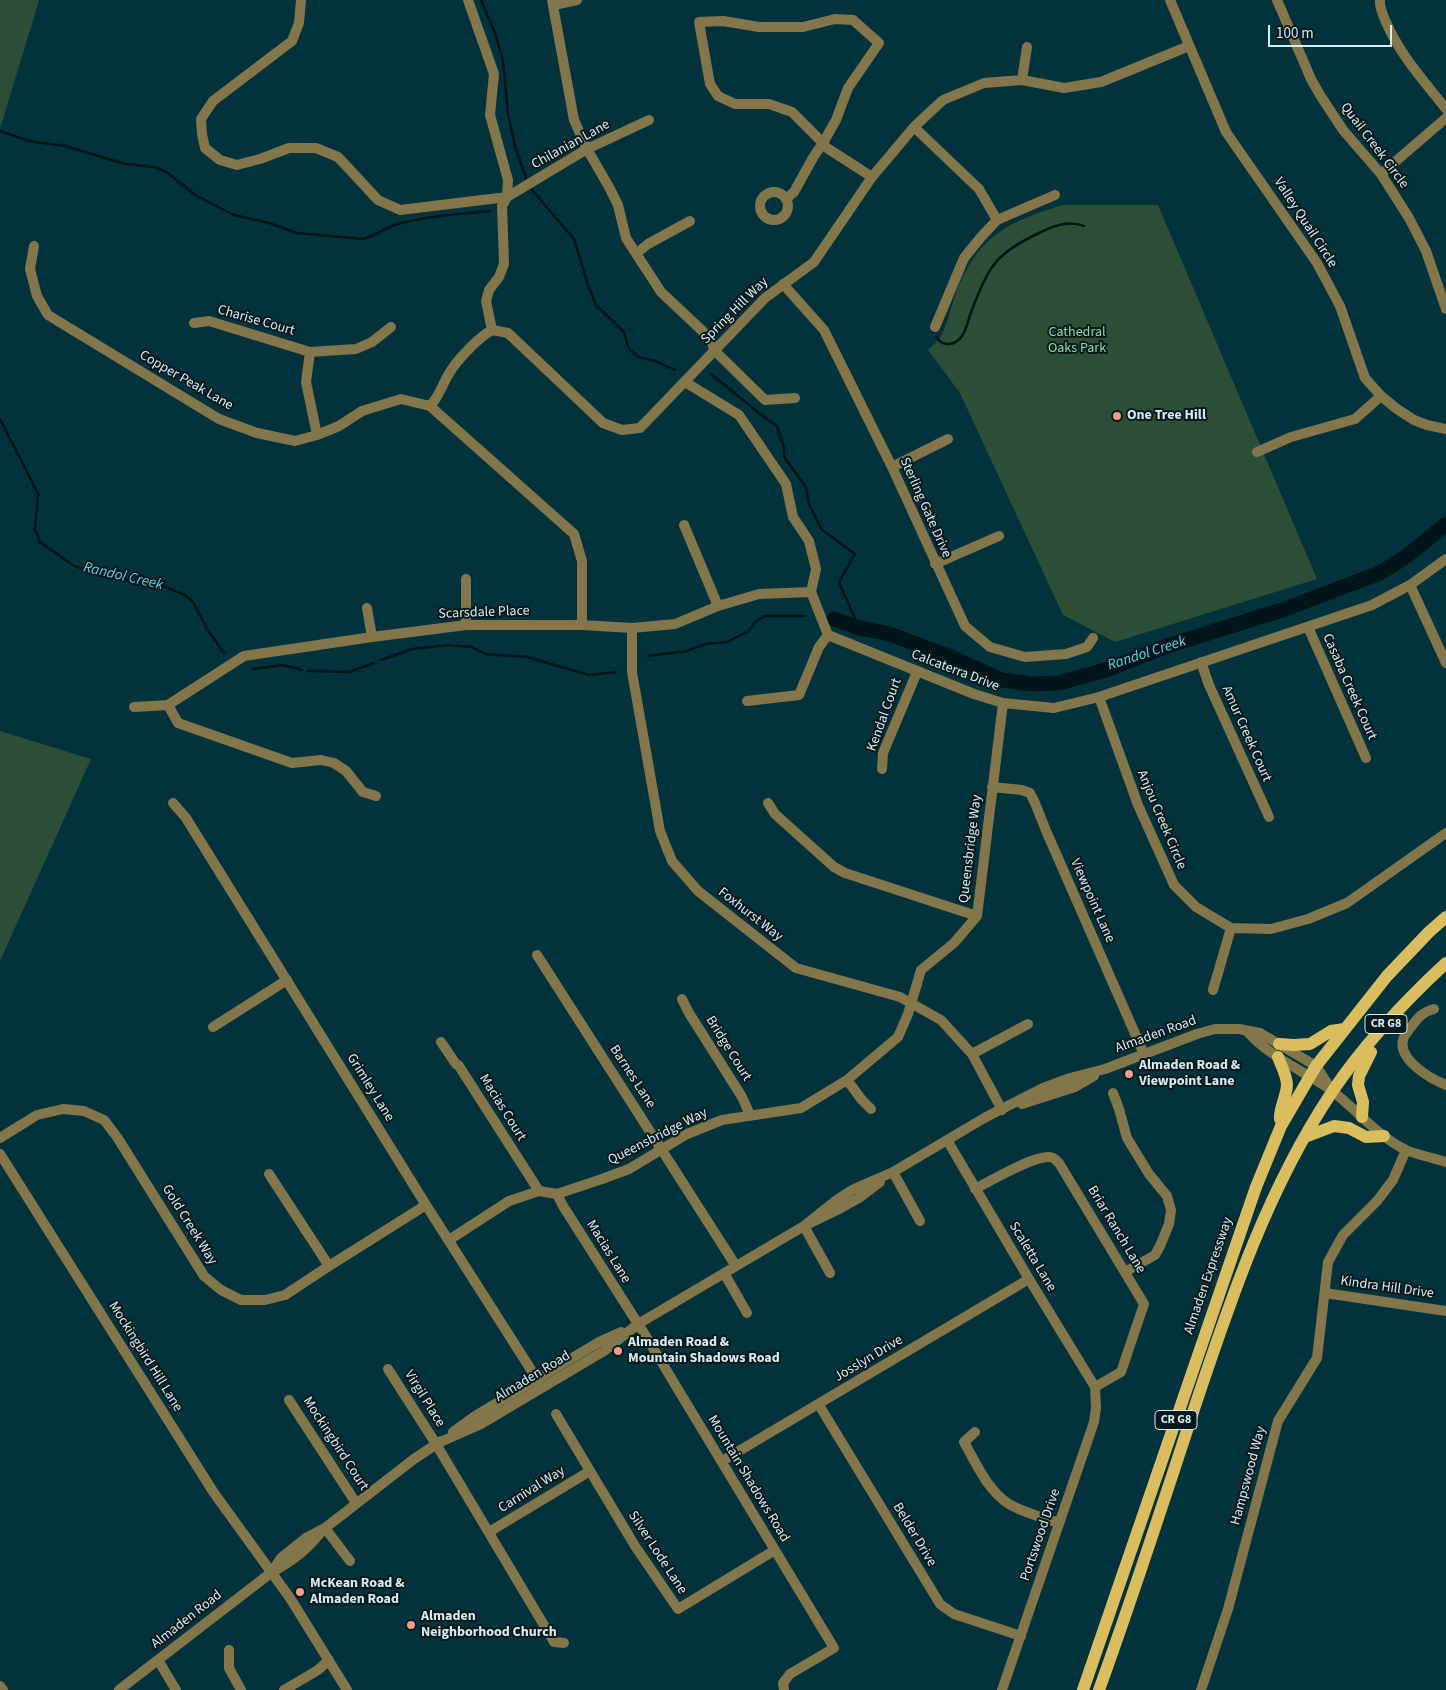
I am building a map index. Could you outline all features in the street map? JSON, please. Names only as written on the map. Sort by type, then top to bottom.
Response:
[{"type":"main road","name":"Almaden Expressway","points":[[1083,1690],[1256,1187],[1281,1126],[1313,1071],[1344,1029],[1392,970],[1446,917]]},
{"type":"main road","name":"Almaden Expressway","points":[[1099,1690],[1123,1624],[1224,1317],[1246,1258],[1305,1137],[1332,1091],[1375,1035],[1446,963]]},
{"type":"main road","points":[[1281,1126],[1280,1115],[1287,1085],[1279,1050],[1294,1045],[1310,1044],[1330,1031],[1344,1029]]},
{"type":"main road","points":[[1362,1117],[1363,1102],[1358,1085],[1359,1076],[1365,1061],[1371,1054],[1375,1035]]},
{"type":"main road","points":[[1305,1137],[1334,1126],[1349,1128],[1366,1137],[1384,1136]]},
{"type":"street","points":[[301,0],[299,23],[292,41],[213,101],[201,119],[205,148],[220,160],[237,165],[289,148],[316,148],[338,157],[378,200],[400,210],[507,197]]},
{"type":"street","points":[[430,406],[437,399],[450,371],[482,335],[492,330],[486,301],[489,290],[499,277],[504,264],[502,206],[507,197],[508,180],[490,115],[494,74],[468,0]]},
{"type":"street","points":[[577,0],[553,3],[574,120],[587,149],[610,187],[618,205],[626,238],[661,292],[711,338],[714,350],[765,400],[795,398]]},
{"type":"street","name":"Valley Quail Circle","points":[[1170,0],[1226,132],[1317,263],[1340,306],[1365,378],[1380,396],[1414,420],[1446,429]]},
{"type":"street","name":"Quail Creek Circle","points":[[1277,0],[1311,79],[1320,95],[1344,130],[1381,174],[1410,218],[1426,252],[1446,309]]},
{"type":"street","points":[[1380,0],[1380,8],[1394,42],[1446,109]]},
{"type":"street","points":[[786,199],[794,192],[814,156],[823,143],[836,120],[848,88],[879,43],[853,20],[835,19],[803,27],[759,26],[723,21],[699,22],[710,84],[718,96],[735,104],[769,104],[792,112],[823,143],[828,148],[872,178]]},
{"type":"street","name":"Spring Hill Way","points":[[492,330],[508,333],[603,423],[622,430],[640,428],[765,298],[814,262],[872,178],[914,127],[943,100],[984,83],[1022,80],[1064,88],[1101,82],[1188,46]]},
{"type":"street","points":[[1022,80],[1028,47]]},
{"type":"street","points":[[1381,174],[1446,118]]},
{"type":"street","name":"Chilanian Lane","points":[[507,197],[587,149],[649,120]]},
{"type":"street","points":[[914,127],[978,189],[997,220]]},
{"type":"street","points":[[935,327],[964,258],[997,220],[1055,195]]},
{"type":"street","points":[[637,253],[648,244],[690,221]]},
{"type":"street","name":"Copper Peak Lane","points":[[34,246],[30,269],[37,296],[48,314],[219,419],[257,432],[295,441],[339,426],[362,411],[402,399],[430,406],[574,534],[582,561],[582,625]]},
{"type":"street","name":"Sterling Gate Drive","points":[[783,284],[824,330],[892,467],[965,626],[990,647],[1025,657],[1066,654],[1088,647],[1093,638]]},
{"type":"street","name":"Charise Court","points":[[194,323],[209,321],[310,352]]},
{"type":"street","points":[[317,435],[306,382],[310,352],[356,349],[372,342],[391,327]]},
{"type":"street","points":[[685,382],[738,415],[786,484],[793,517],[809,541],[816,569],[811,592],[828,635],[819,647],[799,695],[747,701]]},
{"type":"street","points":[[1257,452],[1291,437],[1355,419],[1380,396]]},
{"type":"street","points":[[892,467],[948,439]]},
{"type":"street","points":[[684,525],[718,606]]},
{"type":"street","points":[[935,564],[999,536]]},
{"type":"street","name":"Calcaterra Drive","points":[[828,635],[917,672],[1003,704],[1054,708],[1099,697],[1372,605],[1410,585],[1446,559]]},
{"type":"street","points":[[466,579],[466,625]]},
{"type":"street","points":[[1410,585],[1446,663]]},
{"type":"street","name":"Scarsdale Place","points":[[168,705],[244,656],[466,625],[582,625],[632,628],[675,624],[718,606],[759,594],[811,592]]},
{"type":"street","points":[[367,608],[372,637]]},
{"type":"street","name":"Casaba Creek Court","points":[[1308,626],[1366,758]]},
{"type":"street","name":"Foxhurst Way","points":[[632,628],[632,672],[660,831],[672,861],[698,891],[796,968],[900,997],[941,1020],[972,1054],[1002,1110]]},
{"type":"street","name":"Amur Creek Court","points":[[1201,662],[1209,685],[1269,817]]},
{"type":"street","name":"Kendal Court","points":[[882,769],[883,752],[917,672]]},
{"type":"street","name":"Anjou Creek Circle","points":[[1099,697],[1138,806],[1174,886],[1196,907],[1232,928],[1270,929],[1308,919],[1347,903],[1446,833]]},
{"type":"street","name":"Queensbridge Way","points":[[449,1240],[509,1201],[538,1191],[558,1194],[629,1169],[688,1134],[722,1120],[801,1108],[847,1080],[898,1037],[921,970],[954,943],[977,916],[1003,704]]},
{"type":"street","points":[[134,708],[168,705],[178,723],[292,764],[321,760],[334,763],[346,771],[364,792],[376,796]]},
{"type":"street","name":"Viewpoint Lane","points":[[992,787],[1022,790],[1030,793],[1036,802],[1047,833],[1144,1054]]},
{"type":"street","points":[[768,803],[775,814],[834,867],[845,873],[977,916]]},
{"type":"street","name":"Grimley Lane","points":[[174,804],[186,818],[249,922],[539,1383]]},
{"type":"street","points":[[1213,990],[1232,928]]},
{"type":"street","name":"Barnes Lane","points":[[538,955],[736,1266]]},
{"type":"street","points":[[213,1027],[287,980]]},
{"type":"street","name":"Bridge Court","points":[[682,999],[688,1013],[742,1097],[750,1115]]},
{"type":"street","points":[[1434,1009],[1420,1014],[1404,1036],[1402,1047],[1404,1054],[1409,1060],[1431,1078],[1446,1085]]},
{"type":"street","points":[[972,1054],[1028,1024]]},
{"type":"street","name":"Almaden Road","points":[[119,1690],[272,1572],[281,1558],[306,1538],[324,1528],[414,1459],[475,1416],[539,1383],[599,1342],[638,1324],[804,1226],[841,1208],[893,1172],[986,1116],[1002,1110],[1043,1088],[1070,1078],[1105,1069],[1197,1034],[1228,1028],[1247,1031],[1257,1044],[1279,1050],[1313,1071],[1332,1091],[1384,1136],[1406,1150],[1446,1162]]},
{"type":"street","name":"Macias Court","points":[[442,1042],[538,1191]]},
{"type":"street","points":[[847,1080],[871,1109]]},
{"type":"street","points":[[1113,1093],[1127,1138],[1149,1174],[1167,1196],[1172,1210],[1169,1224],[1155,1255],[1125,1272]]},
{"type":"street","name":"Gold Creek Way","points":[[0,1138],[37,1115],[63,1109],[84,1111],[104,1120],[117,1136],[204,1276],[221,1290],[241,1300],[265,1300],[285,1295],[426,1205]]},
{"type":"street","name":"Scaletta Lane","points":[[947,1140],[1095,1387]]},
{"type":"street","name":"Hampswood Way","points":[[1201,1690],[1228,1609],[1278,1421],[1317,1358],[1328,1262],[1343,1235],[1386,1190],[1396,1174],[1406,1150]]},
{"type":"street","name":"Mockingbird Hill Lane","points":[[0,1154],[214,1493],[272,1572],[330,1660],[347,1690]]},
{"type":"street","name":"Briar Ranch Lane","points":[[976,1189],[1007,1171],[1043,1158],[1055,1158],[1125,1272],[1144,1304],[1121,1372],[1095,1387]]},
{"type":"street","points":[[893,1172],[920,1221]]},
{"type":"street","points":[[269,1174],[329,1266]]},
{"type":"street","name":"Macias Lane","points":[[558,1194],[638,1324]]},
{"type":"street","points":[[804,1226],[830,1273]]},
{"type":"street","points":[[724,1273],[747,1313]]},
{"type":"street","name":"Josslyn Drive","points":[[722,1462],[1029,1279]]},
{"type":"street","name":"Kindra Hill Drive","points":[[1325,1293],[1446,1311]]},
{"type":"street","name":"Mountain Shadows Road","points":[[638,1324],[834,1648],[790,1674],[783,1683],[784,1690]]},
{"type":"street","name":"Virgil Place","points":[[388,1369],[436,1444],[554,1642],[564,1643]]},
{"type":"street","name":"Portswood Drive","points":[[1002,1690],[1094,1422],[1096,1408],[1095,1387]]},
{"type":"street","name":"Mockingbird Court","points":[[290,1400],[356,1503]]},
{"type":"street","name":"Belder Drive","points":[[819,1405],[940,1604],[954,1614],[1020,1636]]},
{"type":"street","name":"Silver Lode Lane","points":[[556,1414],[635,1546],[678,1609],[775,1550]]},
{"type":"street","points":[[975,1432],[964,1442],[998,1496],[1010,1505],[1059,1523]]},
{"type":"street","name":"Carnival Way","points":[[489,1532],[590,1471]]},
{"type":"street","points":[[324,1528],[350,1562]]},
{"type":"street","points":[[229,1650],[229,1668],[241,1690]]},
{"type":"street","points":[[158,1660],[176,1690]]},
{"type":"street","points":[[284,1690],[318,1670],[330,1660]]},
{"type":"street","points":[[0,1686],[3,1690]]},
{"type":"green space","points":[[0,0],[39,0],[0,129]]},
{"type":"green space","name":"Cathedral Oaks Park","points":[[1063,205],[1158,205],[1317,579],[1115,642],[1063,615],[960,393],[928,350],[941,336],[956,293],[965,274],[974,258],[985,245],[1010,225]]},
{"type":"green space","points":[[0,731],[91,759],[0,961]]},
{"type":"waterway","points":[[481,0],[496,36],[503,61],[508,114],[515,146],[527,181]]},
{"type":"waterway","points":[[0,131],[29,141],[65,146],[125,164],[155,167],[168,173],[195,195],[234,215],[269,223],[297,233],[363,239],[394,225],[409,221],[490,211]]},
{"type":"waterway","points":[[532,190],[574,239],[596,305],[624,332],[629,349],[638,357],[655,361],[675,370]]},
{"type":"waterway","points":[[937,337],[942,343],[949,344],[956,342],[962,336],[990,270],[1013,247],[1055,226],[1066,224],[1084,226]]},
{"type":"waterway","points":[[711,374],[777,426],[784,448],[784,457],[806,487],[809,504],[821,529],[855,554],[839,582],[859,628]]},
{"type":"waterway","name":"Randol Creek","points":[[0,419],[38,494],[35,529],[40,542],[74,566],[129,581],[141,581],[165,587],[185,595],[193,602],[207,629],[224,653]]},
{"type":"waterway","name":"Randol Creek","points":[[834,619],[859,628],[886,633],[946,655],[1002,680],[1033,684],[1059,683],[1109,669],[1167,646],[1285,609],[1375,575],[1403,559],[1446,524]]},
{"type":"waterway","name":"Randol Creek","points":[[648,656],[687,651],[705,644],[727,642],[749,631],[755,622],[764,616],[804,616]]},
{"type":"waterway","name":"Randol Creek","points":[[381,660],[412,649],[448,645],[472,647],[485,654],[527,657],[589,675],[616,672]]},
{"type":"waterway","name":"Randol Creek","points":[[308,671],[349,672],[374,663]]},
{"type":"waterway","name":"Randol Creek","points":[[253,669],[283,665],[302,670]]},
{"type":"place","name":"One Tree Hill","points":[[1117,416]]},
{"type":"place","name":"Almaden Road & Viewpoint Lane","points":[[1129,1074]]},
{"type":"place","name":"Almaden Road & Mountain Shadows Road","points":[[618,1351]]},
{"type":"place","name":"McKean Road & Almaden Road","points":[[300,1592]]},
{"type":"place","name":"Almaden Neighborhood Church","points":[[411,1625]]}]
